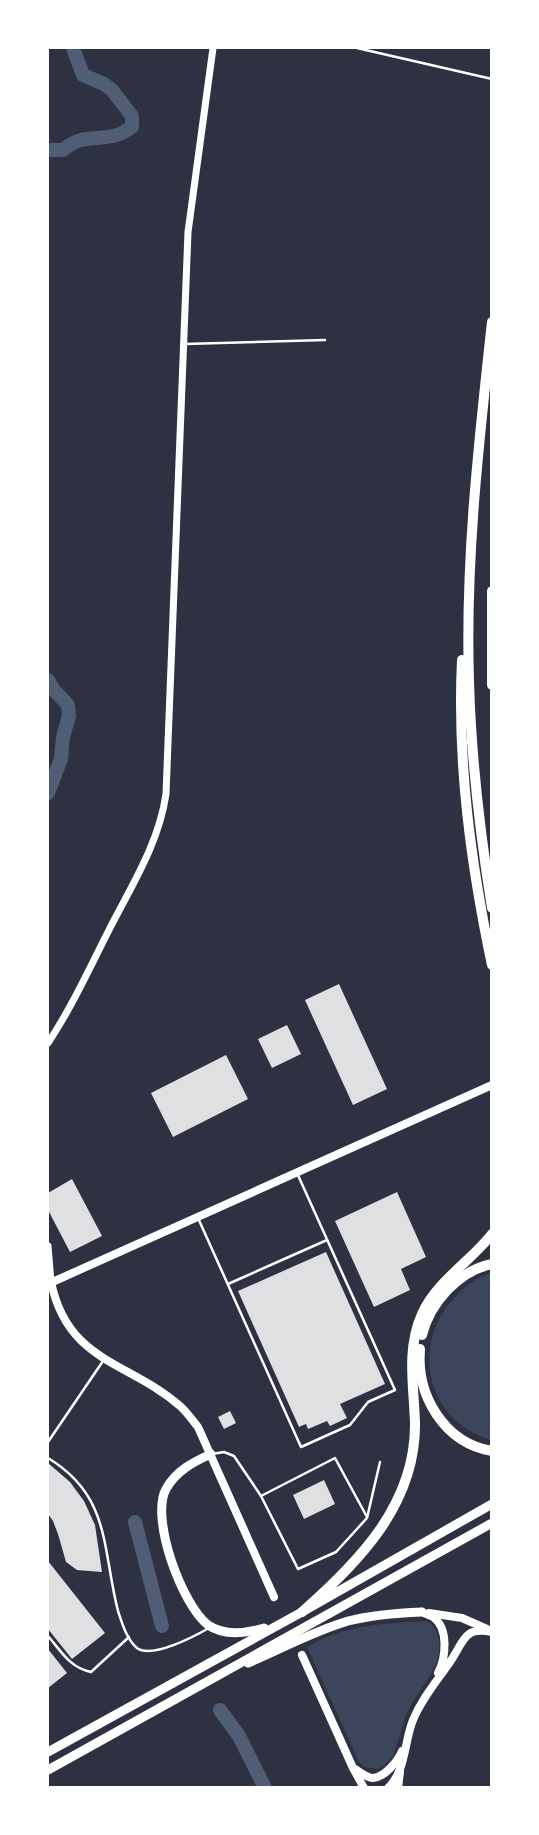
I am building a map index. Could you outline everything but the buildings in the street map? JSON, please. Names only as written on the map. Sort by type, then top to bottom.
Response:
[{"type":"highway","points":[[492,322],[480,429],[472,529],[469,680],[471,841],[474,871],[492,965]]},
{"type":"highway","points":[[492,591],[492,686]]},
{"type":"highway","points":[[471,795],[481,836],[492,908]]},
{"type":"highway","points":[[302,1612],[334,1584],[359,1558],[394,1508],[410,1470],[414,1451],[415,1423],[412,1358],[421,1315],[428,1302],[442,1285],[492,1234]]},
{"type":"highway","points":[[492,1264],[471,1272],[456,1282],[443,1295],[424,1327],[420,1343],[419,1360],[426,1394],[435,1412],[448,1429],[465,1442],[492,1451]]},
{"type":"highway","points":[[211,1454],[197,1460],[176,1475],[166,1490],[162,1501],[162,1524],[170,1554],[184,1591],[199,1616],[212,1626],[232,1632],[242,1632],[255,1631],[278,1624]]},
{"type":"highway","points":[[48,1752],[302,1612],[492,1504]]},
{"type":"highway","points":[[48,1770],[492,1523]]},
{"type":"highway","points":[[213,1677],[349,1621],[389,1614],[422,1612]]},
{"type":"main road","points":[[274,1596],[198,1427],[181,1406],[152,1386],[104,1359],[82,1341],[71,1328],[56,1304],[49,1283],[492,1085]]},
{"type":"main road","points":[[422,1612],[462,1618],[492,1632]]},
{"type":"main road","points":[[422,1612],[433,1616],[444,1635],[441,1668],[433,1684]]},
{"type":"main road","points":[[353,1768],[368,1777],[374,1778],[383,1774],[400,1756],[422,1701],[451,1661],[464,1638],[472,1631],[492,1632]]},
{"type":"main road","points":[[302,1655],[353,1768],[364,1788]]},
{"type":"main road","points":[[398,1788],[407,1740]]},
{"type":"main road","points":[[388,1788],[401,1767]]},
{"type":"street","points":[[48,1043],[73,1001],[146,858],[158,830],[163,811],[166,784],[185,344],[188,232],[213,48]]},
{"type":"street","points":[[48,1246],[49,1283]]},
{"type":"lane","points":[[357,48],[492,79]]},
{"type":"lane","points":[[185,344],[325,340]]},
{"type":"lane","points":[[198,1216],[302,1447],[350,1425],[368,1402],[395,1390],[297,1172]]},
{"type":"lane","points":[[228,1284],[327,1240]]},
{"type":"lane","points":[[48,1442],[104,1359]]},
{"type":"lane","points":[[211,1454],[224,1452],[234,1456],[261,1496],[298,1569],[336,1552],[367,1518],[380,1462]]},
{"type":"lane","points":[[48,1458],[78,1483],[88,1495],[97,1513],[120,1618],[129,1637],[138,1648],[147,1651],[155,1650],[190,1639],[212,1626]]},
{"type":"lane","points":[[261,1496],[335,1458],[367,1518]]},
{"type":"lane","points":[[48,1636],[70,1663],[81,1670],[91,1672],[103,1663],[129,1637]]},
{"type":"shaded area","points":[[492,1273],[491,1440],[468,1430],[451,1415],[438,1397],[431,1377],[429,1355],[433,1333],[443,1312],[466,1286],[478,1278]]},
{"type":"shaded area","points":[[427,1621],[434,1627],[438,1636],[438,1658],[434,1668],[404,1721],[393,1756],[379,1769],[364,1767],[359,1762],[307,1647],[335,1634],[365,1626]]},
{"type":"waterway","points":[[48,150],[63,150],[75,142],[116,135],[132,127],[132,116],[112,90],[104,84],[83,75],[73,48]]},
{"type":"waterway","points":[[48,680],[53,689],[68,705],[69,716],[63,737],[61,759],[48,793]]},
{"type":"waterway","points":[[135,1522],[162,1626]]},
{"type":"waterway","points":[[220,1710],[239,1736],[265,1788]]}]
